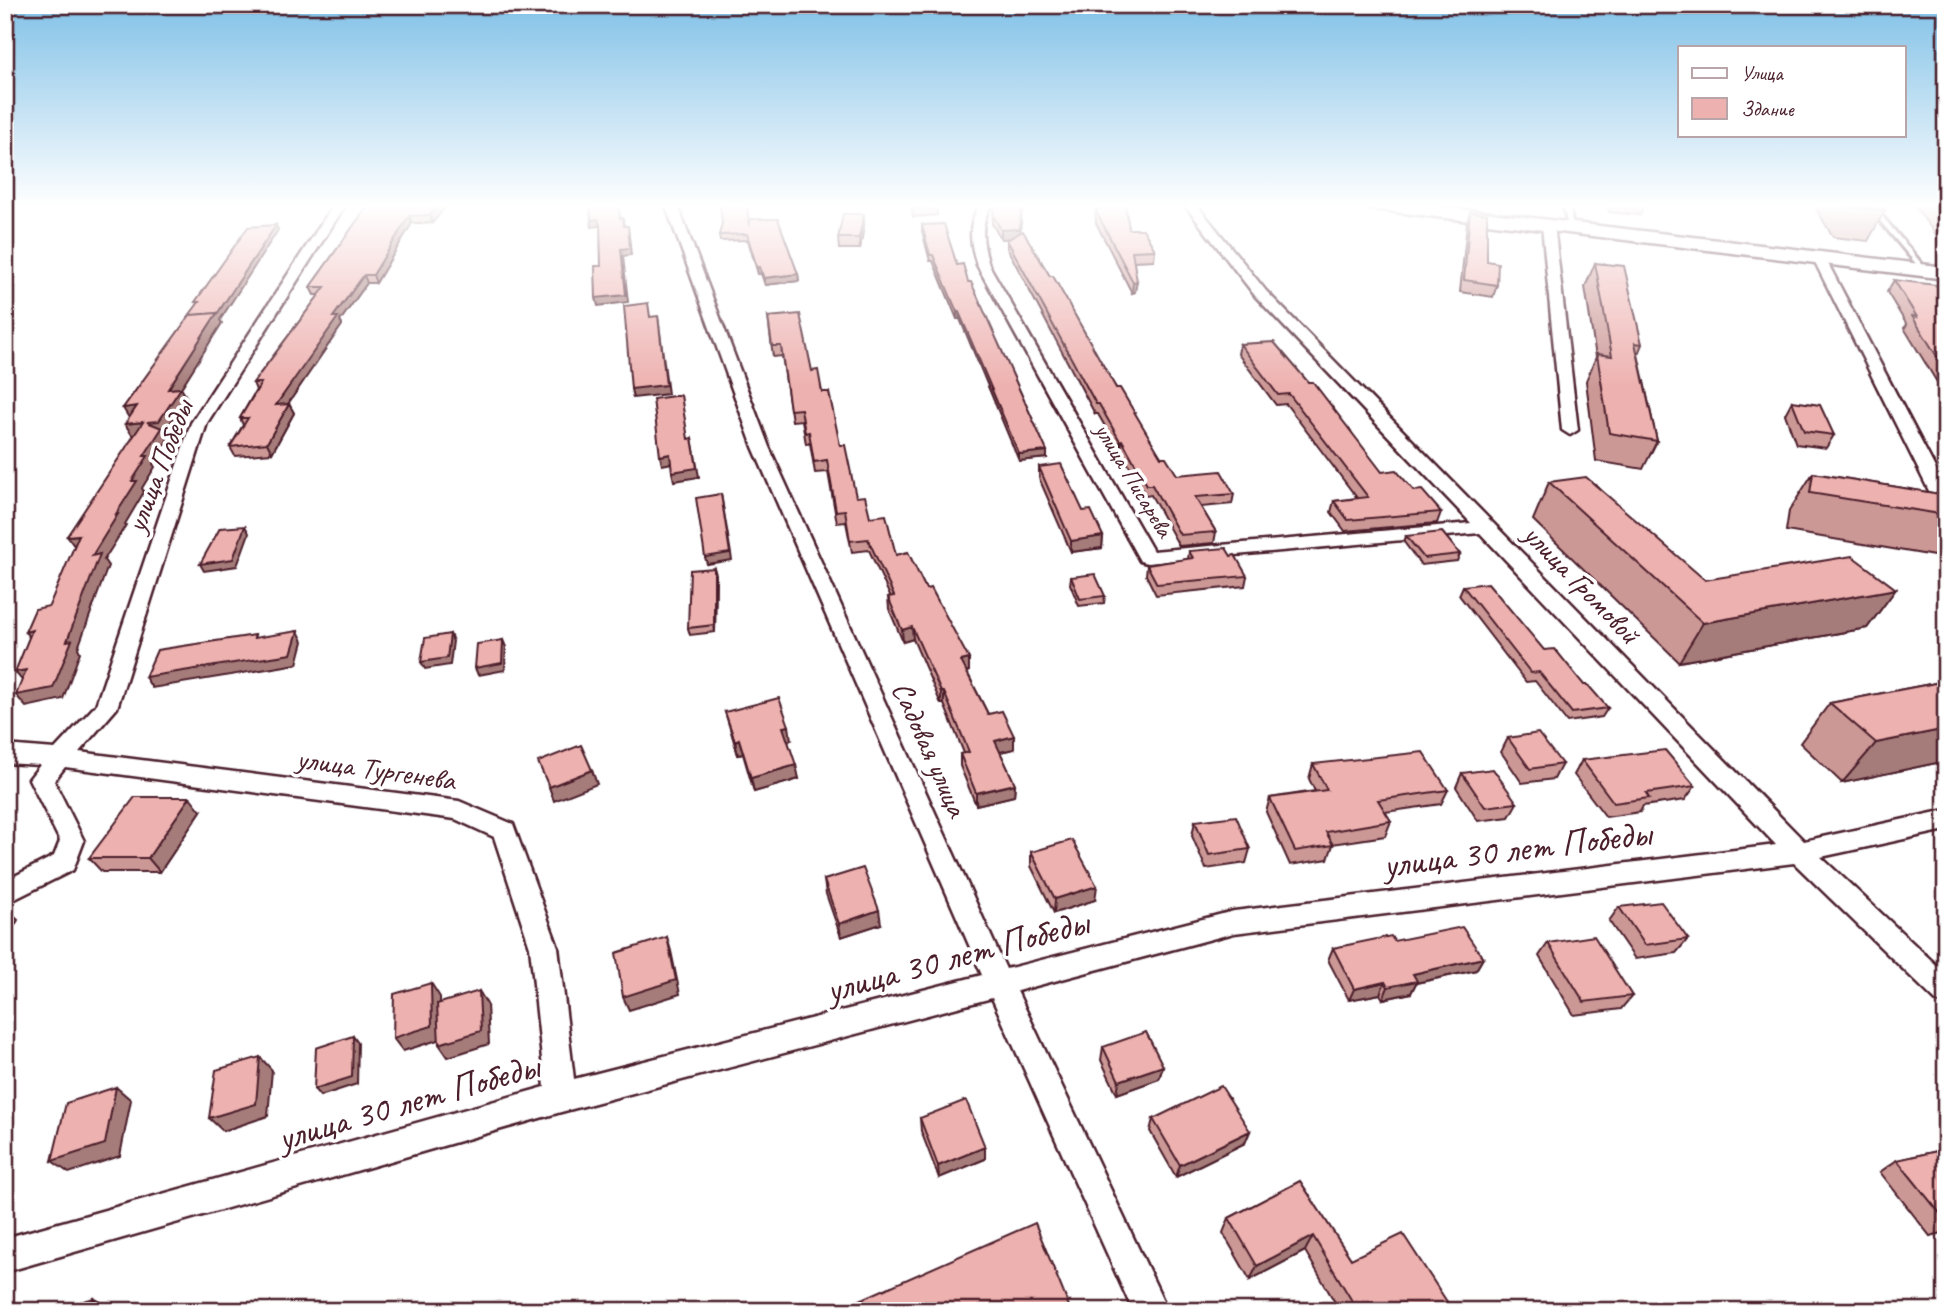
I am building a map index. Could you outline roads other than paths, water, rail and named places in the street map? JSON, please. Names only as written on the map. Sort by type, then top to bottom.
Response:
[{"type":"main road","points":[[1884,265],[1946,273]]},
{"type":"street","name":"улица Победы","points":[[5,893],[64,863],[72,841],[41,779],[106,708],[199,423],[300,265]]},
{"type":"street","name":"Садовая улица","points":[[694,265],[761,447],[1000,985],[1151,1311]]},
{"type":"street","name":"улица Писарева","points":[[983,265],[1147,557],[1486,527]]},
{"type":"street","name":"улица Громовой","points":[[1238,265],[1261,294],[1799,852],[1946,992]]},
{"type":"street","points":[[1552,265],[1570,430]]},
{"type":"street","points":[[1823,265],[1946,507]]},
{"type":"street","name":"улица Тургенева","points":[[5,754],[59,758],[459,810],[504,831],[544,947],[561,1097]]},
{"type":"street","name":"улица 30 лет Победы","points":[[5,1255],[561,1097],[1234,922],[1799,852],[1946,820]]},
{"type":"lane","points":[[1920,265],[1924,270]]}]
